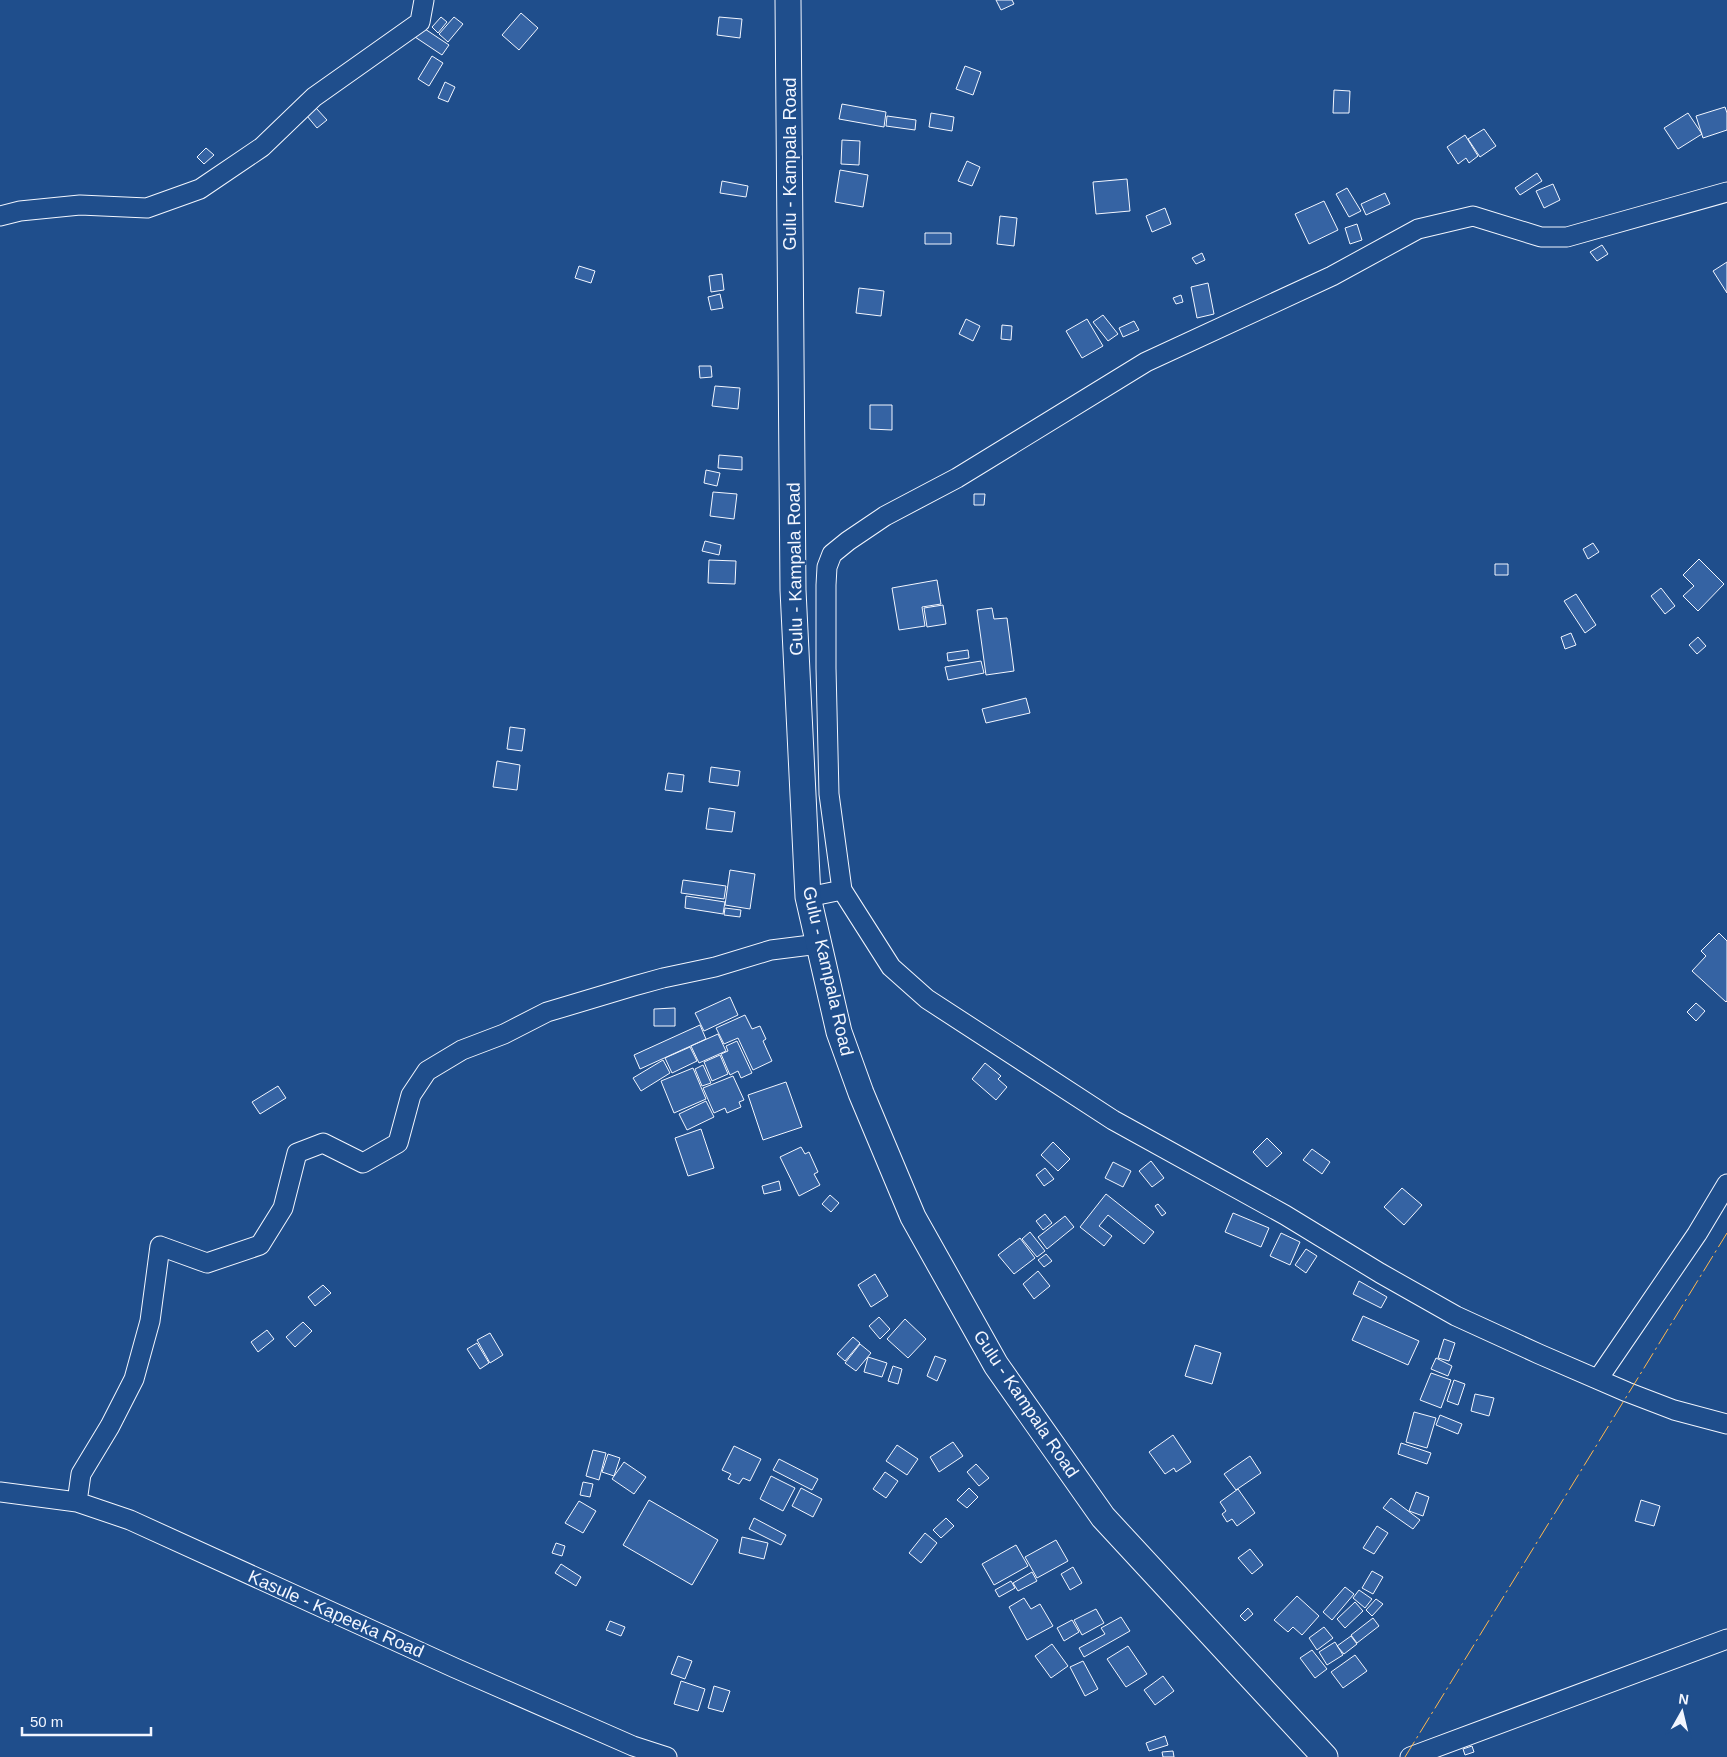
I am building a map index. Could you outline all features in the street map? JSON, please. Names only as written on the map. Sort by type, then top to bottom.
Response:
[{"type":"main road","name":"Gulu - Kampala Road","points":[[788,0],[793,590],[808,896],[839,1032],[872,1120],[913,1217],[996,1365],[1103,1517],[1325,1757]]},
{"type":"street","points":[[0,216],[20,211],[80,205],[147,208],[200,189],[262,147],[314,97],[420,22],[424,0]]},
{"type":"street","points":[[1727,192],[1567,237],[1541,237],[1473,216],[1418,229],[1332,276],[1146,362],[957,478],[885,516],[832,554],[827,568],[826,585],[829,794],[842,890],[891,967],[927,999],[1114,1120],[1285,1216],[1456,1316],[1539,1354],[1674,1410],[1727,1424]]},
{"type":"street","points":[[808,896],[842,890]]},
{"type":"street","points":[[77,1502],[81,1474],[110,1426],[134,1379],[150,1321],[160,1246],[207,1263],[260,1245],[283,1208],[297,1153],[323,1143],[363,1163],[398,1143],[411,1095],[427,1071],[462,1050],[504,1034],[547,1012],[634,986],[715,967],[771,950],[819,944]]},
{"type":"street","points":[[1598,1379],[1697,1234],[1727,1184]]},
{"type":"street","name":"Kasule - Kapeeka Road","points":[[0,1492],[77,1502],[130,1520],[464,1672],[633,1746],[667,1757]]},
{"type":"street","points":[[1410,1757],[1727,1639]]},
{"type":"building","points":[[996,0],[1012,0],[1014,4],[1001,10]]},
{"type":"building","points":[[521,13],[538,28],[519,50],[502,35]]},
{"type":"building","points":[[441,17],[447,22],[438,33],[432,27]]},
{"type":"building","points":[[454,17],[463,24],[448,42],[439,34]]},
{"type":"building","points":[[719,17],[742,19],[740,38],[717,35]]},
{"type":"building","points":[[422,27],[449,45],[442,55],[415,37]]},
{"type":"building","points":[[432,56],[443,63],[429,86],[418,79]]},
{"type":"building","points":[[965,66],[981,72],[973,95],[956,89]]},
{"type":"building","points":[[445,82],[455,87],[448,102],[438,98]]},
{"type":"building","points":[[1334,90],[1350,91],[1349,113],[1333,113]]},
{"type":"building","points":[[842,104],[886,112],[884,127],[839,119]]},
{"type":"building","points":[[1725,107],[1727,130],[1703,138],[1696,116]]},
{"type":"building","points":[[316,108],[327,120],[317,128],[307,116]]},
{"type":"building","points":[[931,113],[954,117],[952,131],[929,127]]},
{"type":"building","points":[[1688,113],[1702,134],[1678,149],[1664,128]]},
{"type":"building","points":[[887,116],[916,120],[915,130],[886,126]]},
{"type":"building","points":[[1484,129],[1496,146],[1480,157],[1468,139]]},
{"type":"building","points":[[1465,135],[1478,156],[1469,163],[1466,158],[1458,164],[1447,147]]},
{"type":"building","points":[[842,140],[860,141],[859,165],[841,164]]},
{"type":"building","points":[[206,148],[214,155],[204,164],[197,157]]},
{"type":"building","points":[[967,161],[980,167],[972,186],[958,181]]},
{"type":"building","points":[[840,170],[868,175],[863,207],[835,202]]},
{"type":"building","points":[[1537,173],[1542,181],[1520,195],[1515,188]]},
{"type":"building","points":[[1127,179],[1130,211],[1096,214],[1093,182]]},
{"type":"building","points":[[722,181],[748,186],[746,197],[720,193]]},
{"type":"building","points":[[1553,184],[1560,200],[1544,208],[1536,191]]},
{"type":"building","points":[[1347,188],[1361,211],[1349,217],[1336,194]]},
{"type":"building","points":[[1385,193],[1390,204],[1366,215],[1361,204]]},
{"type":"building","points":[[1324,201],[1338,230],[1309,244],[1295,214]]},
{"type":"building","points":[[1165,208],[1171,224],[1152,232],[1146,216]]},
{"type":"building","points":[[1000,216],[1017,218],[1014,246],[997,244]]},
{"type":"building","points":[[1357,224],[1362,240],[1350,244],[1345,228]]},
{"type":"building","points":[[925,233],[951,233],[951,244],[925,244]]},
{"type":"building","points":[[1602,245],[1608,254],[1597,261],[1590,252]]},
{"type":"building","points":[[1202,253],[1205,260],[1196,264],[1192,258]]},
{"type":"building","points":[[1727,262],[1727,293],[1713,271]]},
{"type":"building","points":[[579,266],[595,271],[591,283],[575,278]]},
{"type":"building","points":[[722,274],[724,290],[711,292],[709,276]]},
{"type":"building","points":[[1208,283],[1214,314],[1197,318],[1191,287]]},
{"type":"building","points":[[859,288],[884,291],[881,316],[856,313]]},
{"type":"building","points":[[720,294],[723,308],[711,310],[708,297]]},
{"type":"building","points":[[1181,295],[1183,302],[1176,304],[1173,298]]},
{"type":"building","points":[[1103,315],[1118,334],[1108,341],[1093,322]]},
{"type":"building","points":[[966,319],[980,326],[973,341],[959,334]]},
{"type":"building","points":[[1087,319],[1103,346],[1082,358],[1066,331]]},
{"type":"building","points":[[1134,321],[1139,330],[1123,337],[1119,328]]},
{"type":"building","points":[[1002,325],[1012,326],[1011,340],[1001,339]]},
{"type":"building","points":[[699,366],[711,366],[712,377],[700,378]]},
{"type":"building","points":[[715,386],[740,388],[738,409],[712,406]]},
{"type":"building","points":[[870,405],[892,405],[892,430],[870,429]]},
{"type":"building","points":[[719,455],[742,457],[742,470],[718,468]]},
{"type":"building","points":[[706,470],[720,473],[717,486],[704,483]]},
{"type":"building","points":[[713,492],[737,494],[734,519],[710,516]]},
{"type":"building","points":[[974,494],[985,494],[984,505],[974,505]]},
{"type":"building","points":[[705,541],[721,545],[719,555],[702,551]]},
{"type":"building","points":[[1593,543],[1599,552],[1588,559],[1583,549]]},
{"type":"building","points":[[1699,559],[1724,584],[1698,611],[1683,596],[1694,586],[1683,575]]},
{"type":"building","points":[[709,560],[736,561],[735,584],[708,583]]},
{"type":"building","points":[[1495,564],[1508,564],[1508,575],[1495,575]]},
{"type":"building","points":[[937,580],[941,604],[922,607],[925,626],[899,630],[892,588]]},
{"type":"building","points":[[1661,588],[1675,606],[1665,614],[1651,596]]},
{"type":"building","points":[[1576,594],[1596,625],[1585,633],[1564,601]]},
{"type":"building","points":[[943,605],[946,624],[927,627],[924,608]]},
{"type":"building","points":[[992,608],[994,619],[1007,618],[1014,671],[986,675],[977,610]]},
{"type":"building","points":[[1571,633],[1576,645],[1565,649],[1561,637]]},
{"type":"building","points":[[1698,637],[1706,646],[1697,654],[1689,645]]},
{"type":"building","points":[[968,650],[969,658],[948,661],[947,653]]},
{"type":"building","points":[[981,661],[984,673],[948,680],[945,667]]},
{"type":"building","points":[[1026,698],[1030,713],[986,723],[982,709]]},
{"type":"building","points":[[510,727],[525,729],[522,751],[507,749]]},
{"type":"building","points":[[497,761],[520,765],[517,790],[493,787]]},
{"type":"building","points":[[711,767],[740,771],[738,786],[709,782]]},
{"type":"building","points":[[668,773],[684,775],[682,792],[665,790]]},
{"type":"building","points":[[709,808],[735,812],[732,832],[706,829]]},
{"type":"building","points":[[730,870],[755,874],[750,909],[725,905]]},
{"type":"building","points":[[683,880],[726,886],[724,899],[681,893]]},
{"type":"building","points":[[686,896],[725,902],[723,914],[685,908]]},
{"type":"building","points":[[725,908],[741,910],[740,917],[724,915]]},
{"type":"building","points":[[1719,933],[1727,941],[1726,1002],[1692,971],[1706,956],[1701,951]]},
{"type":"building","points":[[730,997],[738,1015],[704,1031],[695,1013]]},
{"type":"building","points":[[1696,1003],[1705,1011],[1696,1021],[1687,1012]]},
{"type":"building","points":[[675,1008],[675,1026],[654,1026],[654,1009]]},
{"type":"building","points":[[745,1015],[752,1029],[760,1026],[766,1039],[763,1041],[772,1061],[753,1070],[738,1038],[724,1044],[716,1028]]},
{"type":"building","points":[[700,1025],[706,1039],[640,1069],[634,1055]]},
{"type":"building","points":[[718,1034],[726,1051],[699,1063],[691,1046]]},
{"type":"building","points":[[737,1041],[752,1073],[741,1078],[738,1071],[730,1075],[721,1054],[728,1051],[726,1046]]},
{"type":"building","points":[[690,1047],[697,1061],[672,1073],[665,1058]]},
{"type":"building","points":[[720,1055],[728,1074],[712,1081],[704,1062]]},
{"type":"building","points":[[663,1060],[670,1073],[641,1091],[633,1078]]},
{"type":"building","points":[[985,1063],[1001,1076],[998,1079],[1007,1087],[996,1100],[972,1079]]},
{"type":"building","points":[[703,1065],[711,1083],[702,1086],[695,1069]]},
{"type":"building","points":[[693,1068],[706,1099],[674,1113],[661,1081]]},
{"type":"building","points":[[733,1076],[744,1100],[739,1102],[741,1107],[727,1113],[725,1108],[714,1113],[703,1088]]},
{"type":"building","points":[[786,1082],[802,1127],[763,1140],[748,1095]]},
{"type":"building","points":[[278,1086],[286,1098],[260,1114],[252,1102]]},
{"type":"building","points":[[706,1101],[714,1117],[687,1130],[679,1114]]},
{"type":"building","points":[[701,1129],[714,1168],[688,1176],[675,1138]]},
{"type":"building","points":[[1267,1138],[1282,1153],[1267,1167],[1253,1152]]},
{"type":"building","points":[[1053,1142],[1070,1159],[1058,1171],[1041,1155]]},
{"type":"building","points":[[801,1147],[805,1154],[809,1152],[818,1172],[814,1174],[820,1185],[799,1196],[780,1157]]},
{"type":"building","points":[[1312,1149],[1330,1162],[1322,1174],[1303,1160]]},
{"type":"building","points":[[1151,1161],[1164,1178],[1152,1187],[1139,1171]]},
{"type":"building","points":[[1113,1162],[1131,1171],[1123,1187],[1105,1178]]},
{"type":"building","points":[[1045,1168],[1054,1179],[1044,1186],[1036,1175]]},
{"type":"building","points":[[779,1181],[781,1190],[764,1194],[762,1186]]},
{"type":"building","points":[[1402,1188],[1422,1205],[1404,1225],[1384,1207]]},
{"type":"building","points":[[1106,1194],[1154,1232],[1144,1244],[1108,1215],[1099,1226],[1112,1236],[1104,1246],[1080,1227]]},
{"type":"building","points":[[830,1195],[839,1203],[831,1212],[822,1204]]},
{"type":"building","points":[[1158,1204],[1166,1213],[1162,1216],[1155,1206]]},
{"type":"building","points":[[1233,1213],[1269,1228],[1261,1247],[1225,1232]]},
{"type":"building","points":[[1045,1214],[1052,1223],[1043,1230],[1036,1221]]},
{"type":"building","points":[[1065,1216],[1074,1227],[1047,1249],[1038,1237]]},
{"type":"building","points":[[1030,1232],[1045,1251],[1037,1257],[1022,1239]]},
{"type":"building","points":[[1281,1233],[1300,1242],[1290,1265],[1270,1256]]},
{"type":"building","points":[[1020,1238],[1035,1258],[1014,1274],[998,1255]]},
{"type":"building","points":[[1306,1249],[1317,1256],[1306,1273],[1295,1265]]},
{"type":"building","points":[[1046,1254],[1052,1261],[1044,1267],[1038,1260]]},
{"type":"building","points":[[1038,1271],[1050,1286],[1034,1299],[1023,1284]]},
{"type":"building","points":[[875,1274],[888,1296],[871,1307],[858,1285]]},
{"type":"building","points":[[1359,1281],[1387,1297],[1381,1308],[1353,1294]]},
{"type":"building","points":[[323,1285],[331,1293],[315,1306],[308,1297]]},
{"type":"building","points":[[1363,1316],[1419,1341],[1408,1365],[1352,1340]]},
{"type":"building","points":[[879,1317],[890,1329],[880,1339],[869,1326]]},
{"type":"building","points":[[905,1319],[926,1339],[908,1358],[887,1339]]},
{"type":"building","points":[[303,1322],[312,1331],[295,1347],[286,1337]]},
{"type":"building","points":[[267,1330],[274,1339],[258,1352],[251,1342]]},
{"type":"building","points":[[490,1333],[503,1355],[490,1363],[477,1340]]},
{"type":"building","points":[[853,1337],[860,1343],[845,1361],[837,1354]]},
{"type":"building","points":[[1444,1339],[1455,1343],[1449,1361],[1438,1358]]},
{"type":"building","points":[[477,1343],[489,1363],[480,1369],[467,1349]]},
{"type":"building","points":[[860,1344],[871,1353],[856,1371],[845,1363]]},
{"type":"building","points":[[1195,1345],[1221,1353],[1212,1384],[1185,1376]]},
{"type":"building","points":[[935,1356],[946,1360],[937,1381],[927,1376]]},
{"type":"building","points":[[868,1357],[887,1363],[882,1377],[864,1372]]},
{"type":"building","points":[[1436,1358],[1452,1366],[1448,1376],[1431,1369]]},
{"type":"building","points":[[893,1366],[902,1369],[898,1384],[888,1381]]},
{"type":"building","points":[[1431,1373],[1451,1380],[1441,1408],[1420,1400]]},
{"type":"building","points":[[1454,1380],[1465,1384],[1458,1405],[1447,1401]]},
{"type":"building","points":[[1475,1394],[1494,1398],[1489,1416],[1471,1411]]},
{"type":"building","points":[[1414,1412],[1436,1418],[1427,1448],[1406,1442]]},
{"type":"building","points":[[1440,1415],[1462,1424],[1458,1434],[1436,1425]]},
{"type":"building","points":[[1173,1435],[1191,1462],[1176,1472],[1174,1468],[1165,1474],[1149,1452]]},
{"type":"building","points":[[953,1442],[963,1456],[939,1472],[930,1457]]},
{"type":"building","points":[[1401,1443],[1431,1453],[1427,1464],[1398,1454]]},
{"type":"building","points":[[897,1445],[918,1459],[907,1475],[886,1461]]},
{"type":"building","points":[[734,1446],[761,1459],[750,1481],[743,1478],[739,1484],[728,1479],[731,1474],[722,1470]]},
{"type":"building","points":[[593,1450],[606,1453],[599,1480],[586,1476]]},
{"type":"building","points":[[608,1454],[620,1458],[614,1476],[602,1472]]},
{"type":"building","points":[[1250,1456],[1261,1473],[1236,1490],[1224,1474]]},
{"type":"building","points":[[779,1459],[818,1479],[812,1490],[773,1470]]},
{"type":"building","points":[[624,1462],[646,1477],[634,1494],[612,1479]]},
{"type":"building","points":[[976,1464],[989,1478],[979,1486],[967,1472]]},
{"type":"building","points":[[885,1472],[898,1481],[886,1498],[873,1489]]},
{"type":"building","points":[[771,1476],[795,1488],[783,1511],[760,1499]]},
{"type":"building","points":[[583,1482],[593,1484],[590,1497],[580,1495]]},
{"type":"building","points":[[801,1488],[822,1499],[813,1517],[792,1506]]},
{"type":"building","points":[[969,1488],[978,1497],[967,1508],[957,1500]]},
{"type":"building","points":[[1238,1489],[1255,1513],[1237,1526],[1232,1519],[1227,1522],[1222,1514],[1226,1511],[1220,1502]]},
{"type":"building","points":[[1416,1492],[1429,1497],[1423,1516],[1409,1511]]},
{"type":"building","points":[[1391,1498],[1420,1520],[1413,1529],[1383,1508]]},
{"type":"building","points":[[649,1500],[718,1540],[692,1585],[623,1545]]},
{"type":"building","points":[[1641,1500],[1660,1506],[1654,1526],[1635,1521]]},
{"type":"building","points":[[579,1501],[596,1511],[583,1533],[565,1523]]},
{"type":"building","points":[[754,1518],[786,1535],[781,1545],[749,1529]]},
{"type":"building","points":[[946,1518],[954,1526],[941,1538],[933,1530]]},
{"type":"building","points":[[1377,1526],[1388,1533],[1374,1554],[1363,1548]]},
{"type":"building","points":[[925,1533],[937,1543],[921,1563],[909,1553]]},
{"type":"building","points":[[742,1537],[768,1543],[764,1559],[739,1553]]},
{"type":"building","points":[[1056,1540],[1068,1561],[1037,1578],[1025,1557]]},
{"type":"building","points":[[556,1543],[565,1546],[562,1556],[552,1553]]},
{"type":"building","points":[[1016,1545],[1028,1566],[994,1585],[982,1564]]},
{"type":"building","points":[[1250,1549],[1263,1565],[1252,1574],[1238,1558]]},
{"type":"building","points":[[561,1564],[581,1577],[576,1586],[555,1573]]},
{"type":"building","points":[[1073,1567],[1082,1583],[1070,1590],[1061,1574]]},
{"type":"building","points":[[1372,1571],[1383,1577],[1373,1594],[1362,1588]]},
{"type":"building","points":[[1032,1572],[1037,1581],[1018,1591],[1013,1583]]},
{"type":"building","points":[[1011,1581],[1015,1588],[999,1597],[995,1590]]},
{"type":"building","points":[[1345,1587],[1354,1594],[1332,1620],[1323,1612]]},
{"type":"building","points":[[1359,1590],[1372,1599],[1365,1608],[1353,1598]]},
{"type":"building","points":[[1297,1596],[1319,1616],[1302,1635],[1293,1627],[1288,1632],[1274,1620]]},
{"type":"building","points":[[1024,1598],[1031,1609],[1040,1604],[1053,1626],[1027,1640],[1009,1607]]},
{"type":"building","points":[[1376,1599],[1383,1604],[1372,1616],[1366,1610]]},
{"type":"building","points":[[1355,1602],[1363,1611],[1345,1628],[1337,1619]]},
{"type":"building","points":[[1248,1608],[1253,1614],[1245,1621],[1240,1616]]},
{"type":"building","points":[[1096,1609],[1104,1623],[1082,1635],[1074,1620]]},
{"type":"building","points":[[1121,1617],[1130,1631],[1084,1657],[1079,1648],[1105,1634],[1101,1628]]},
{"type":"building","points":[[1373,1618],[1379,1626],[1357,1643],[1351,1635]]},
{"type":"building","points":[[1072,1620],[1079,1632],[1064,1641],[1057,1628]]},
{"type":"building","points":[[610,1621],[625,1627],[621,1636],[606,1630]]},
{"type":"building","points":[[1324,1627],[1333,1638],[1317,1650],[1309,1638]]},
{"type":"building","points":[[1351,1636],[1357,1644],[1344,1654],[1337,1646]]},
{"type":"building","points":[[1335,1642],[1343,1655],[1327,1665],[1319,1652]]},
{"type":"building","points":[[1052,1644],[1068,1666],[1051,1678],[1035,1656]]},
{"type":"building","points":[[1128,1646],[1147,1674],[1126,1687],[1107,1659]]},
{"type":"building","points":[[1312,1650],[1327,1669],[1315,1678],[1300,1658]]},
{"type":"building","points":[[1355,1655],[1367,1671],[1343,1688],[1331,1672]]},
{"type":"building","points":[[678,1656],[692,1661],[685,1679],[671,1674]]},
{"type":"building","points":[[1083,1661],[1098,1689],[1085,1696],[1070,1667]]},
{"type":"building","points":[[1163,1676],[1174,1691],[1155,1705],[1144,1690]]},
{"type":"building","points":[[681,1681],[705,1689],[698,1711],[674,1704]]},
{"type":"building","points":[[714,1686],[730,1691],[723,1712],[708,1708]]},
{"type":"building","points":[[1165,1736],[1168,1745],[1149,1751],[1146,1743]]},
{"type":"building","points":[[1472,1746],[1474,1752],[1465,1755],[1463,1749]]},
{"type":"building","points":[[1173,1751],[1174,1757],[1163,1757],[1162,1752]]},
{"type":"power","points":[[1405,1757],[1727,1233]]}]
